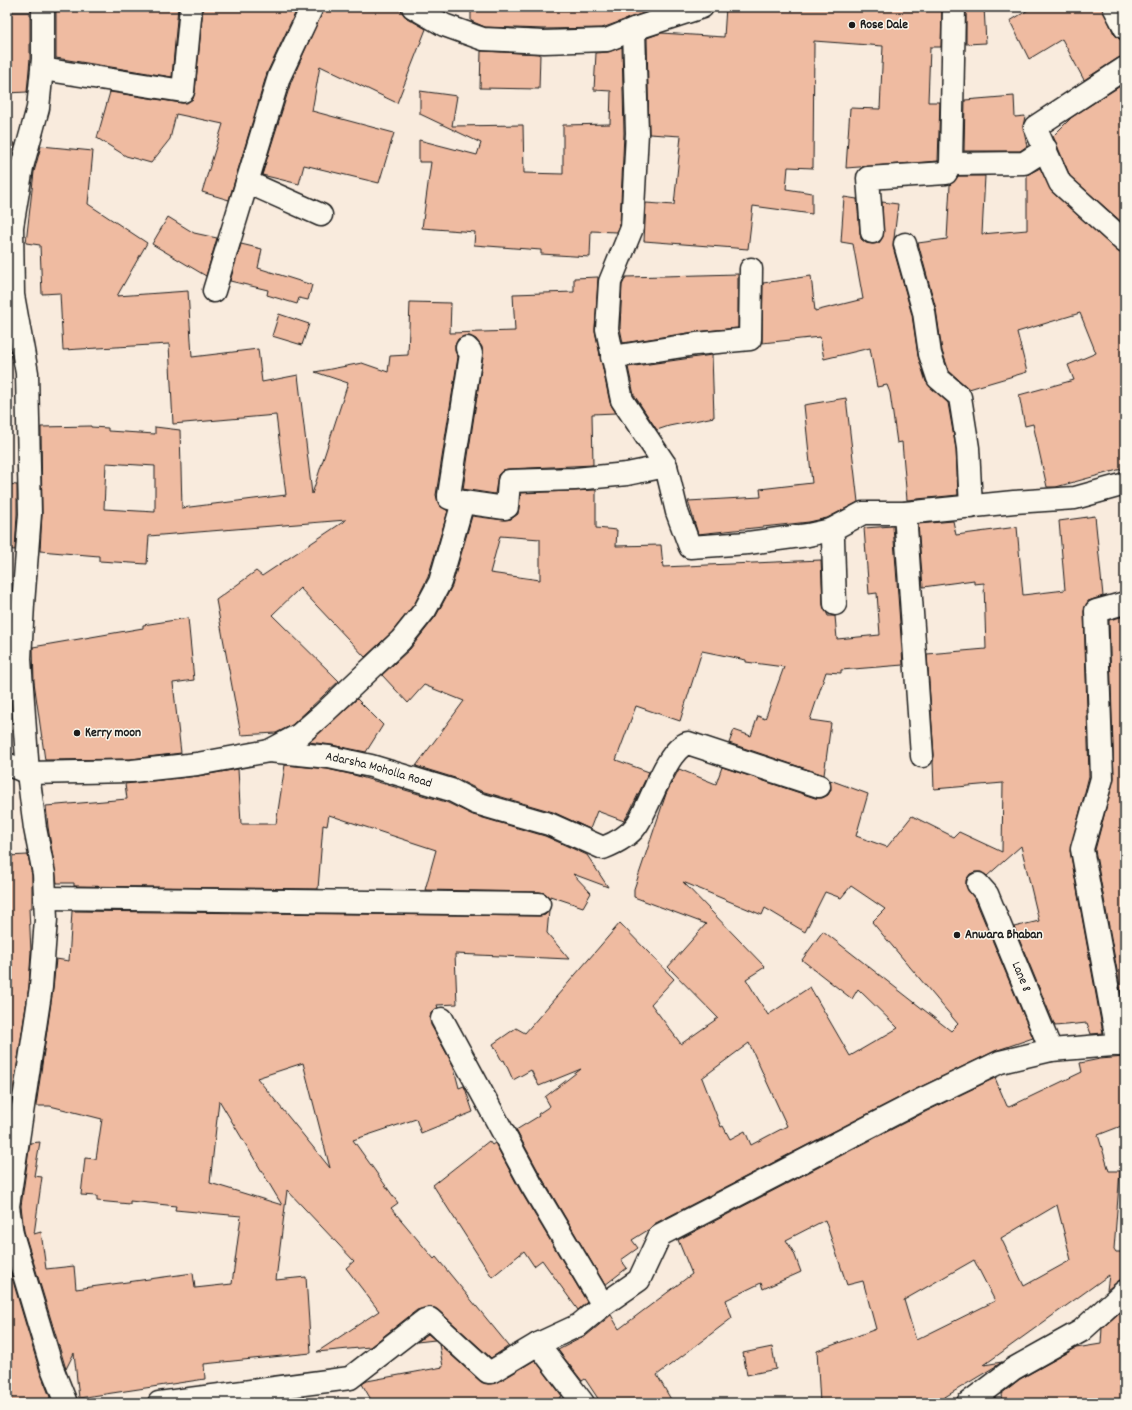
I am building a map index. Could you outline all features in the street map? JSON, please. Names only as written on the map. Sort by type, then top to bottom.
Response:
[{"type":"street","points":[[43,7],[42,68],[38,108],[22,167],[10,235],[13,295],[26,373],[30,514],[22,604],[20,659],[28,773],[35,828],[44,874],[46,919],[41,987],[8,1206],[12,1234],[52,1368],[66,1403]]},
{"type":"street","points":[[42,68],[183,91],[191,7]]},
{"type":"street","points":[[214,291],[279,77],[312,7]]},
{"type":"street","points":[[413,7],[444,25],[483,39],[544,42],[607,40],[634,29],[702,7]]},
{"type":"street","points":[[872,232],[868,178],[946,173],[950,164],[954,7]]},
{"type":"street","points":[[1114,7],[1125,28]]},
{"type":"street","points":[[634,29],[637,133],[632,228],[610,282],[607,329],[622,400],[666,466],[677,512],[690,547],[748,543],[808,535],[831,530],[862,513],[905,513],[1075,498],[1125,484]]},
{"type":"street","points":[[1125,68],[1035,127],[1060,183],[1125,242]]},
{"type":"street","points":[[950,164],[1024,163],[1046,149]]},
{"type":"street","points":[[247,182],[321,214]]},
{"type":"street","points":[[905,244],[924,312],[930,354],[938,378],[960,397],[968,448],[971,507]]},
{"type":"street","points":[[612,357],[696,344],[750,339],[751,269]]},
{"type":"street","points":[[467,348],[470,354],[449,495],[451,499],[505,508],[507,506],[509,481],[575,479],[627,474],[666,466]]},
{"type":"street","points":[[268,752],[299,735],[323,714],[401,640],[425,610],[440,582],[463,502]]},
{"type":"street","points":[[905,513],[922,756]]},
{"type":"street","points":[[831,530],[833,539],[834,604]]},
{"type":"street","points":[[159,1403],[350,1378],[425,1320],[430,1319],[488,1372],[491,1372],[538,1344],[578,1325],[603,1305],[639,1280],[660,1235],[921,1100],[1000,1062],[1051,1050],[1122,1045],[1082,849],[1102,778],[1096,611],[1125,603]]},
{"type":"street","name":"Adarsha Moholla Road","points":[[7,764],[28,773],[132,771],[197,764],[268,752],[329,757],[378,768],[451,790],[476,803],[549,824],[603,848],[613,844],[636,827],[671,758],[688,743],[819,786]]},
{"type":"street","name":"Lane 8","points":[[978,884],[987,894],[1051,1050]]},
{"type":"street","points":[[45,898],[539,904]]},
{"type":"street","points":[[442,1019],[531,1184],[603,1305]]},
{"type":"street","points":[[968,1403],[1013,1369],[1081,1331],[1125,1291]]},
{"type":"street","points":[[538,1344],[583,1403]]},
{"type":"building","points":[[56,7],[178,7],[172,77],[56,58]]},
{"type":"building","points":[[203,7],[298,7],[267,73],[229,200],[202,192],[223,124],[176,114],[170,139],[151,163],[126,156],[97,138],[110,92],[181,103],[187,103],[193,99],[195,92]]},
{"type":"building","points":[[324,7],[394,7],[401,10],[407,18],[426,29],[397,103],[320,66],[312,111],[394,133],[379,183],[304,165],[299,184],[262,175],[291,82]]},
{"type":"building","points":[[471,7],[652,7],[652,10],[602,28],[544,29],[485,27],[471,21]]},
{"type":"building","points":[[726,7],[863,7],[888,9],[888,7],[942,7],[941,47],[930,47],[928,102],[940,102],[938,161],[846,168],[850,108],[880,109],[883,46],[814,41],[813,168],[788,167],[786,189],[812,193],[812,214],[753,206],[748,249],[644,241],[646,203],[674,205],[681,136],[649,134],[647,38],[661,33],[724,37]]},
{"type":"building","points":[[966,7],[984,7],[986,43],[966,44]]},
{"type":"building","points":[[1033,7],[1102,7],[1114,34],[1119,39],[1125,40],[1125,56],[1118,58],[1084,80],[1062,39],[1029,59],[1010,21]]},
{"type":"building","points":[[7,12],[30,12],[30,58],[27,92],[7,93]]},
{"type":"building","points":[[622,47],[624,133],[620,225],[617,232],[591,231],[590,257],[541,254],[541,250],[474,245],[475,232],[422,228],[431,162],[419,162],[419,140],[477,155],[481,143],[420,114],[420,91],[457,96],[452,126],[523,125],[524,173],[563,174],[563,125],[610,124],[611,91],[594,90],[596,53],[608,52]]},
{"type":"building","points":[[481,51],[540,54],[539,89],[480,88]]},
{"type":"building","points":[[1125,83],[1125,225],[1070,176],[1053,136],[1072,117]]},
{"type":"building","points":[[1014,96],[1015,117],[1025,116],[1023,127],[1027,146],[1020,151],[964,151],[965,100]]},
{"type":"building","points":[[7,143],[15,143],[7,174]]},
{"type":"building","points":[[41,146],[93,151],[88,204],[147,243],[117,296],[188,291],[192,357],[258,349],[262,382],[298,375],[312,494],[348,383],[315,372],[362,363],[388,372],[390,356],[408,355],[410,302],[451,303],[450,333],[515,331],[513,294],[574,292],[574,278],[598,277],[595,331],[610,403],[616,413],[592,414],[593,465],[508,469],[503,470],[498,475],[495,494],[463,489],[483,356],[482,347],[476,339],[470,336],[464,336],[458,339],[455,345],[455,351],[458,357],[436,495],[439,505],[448,511],[428,577],[415,603],[392,632],[365,657],[300,588],[272,615],[339,681],[292,725],[276,733],[241,735],[216,600],[256,571],[262,576],[346,520],[149,536],[147,564],[99,561],[99,556],[40,551],[42,514],[41,427],[91,426],[108,428],[108,431],[155,434],[155,427],[180,430],[182,508],[286,495],[276,415],[173,424],[169,344],[63,350],[60,293],[42,294],[40,245],[26,243],[34,172]],"holes":[[[106,463],[155,466],[155,512],[104,509]]]},
{"type":"building","points":[[1040,168],[1052,192],[1117,251],[1125,254],[1125,468],[1056,487],[1047,487],[1033,424],[1025,426],[1019,395],[1074,380],[1068,365],[1096,353],[1080,313],[1017,332],[1027,372],[969,389],[949,371],[942,351],[936,309],[918,243],[947,239],[950,185],[958,176],[985,176],[982,234],[1027,230],[1027,175]]},
{"type":"building","points":[[844,197],[857,199],[861,239],[866,243],[873,244],[879,243],[883,237],[882,202],[898,204],[893,247],[912,315],[918,356],[926,382],[948,403],[956,449],[958,495],[907,500],[902,442],[897,443],[890,393],[887,385],[877,387],[870,348],[824,359],[820,337],[762,343],[763,283],[811,276],[815,311],[863,299],[853,244],[841,242]]},
{"type":"building","points":[[168,217],[194,233],[217,238],[206,276],[152,244]]},
{"type":"building","points":[[241,244],[262,249],[258,268],[312,285],[308,300],[299,298],[297,304],[267,295],[268,290],[230,281]]},
{"type":"building","points":[[738,274],[738,328],[694,332],[623,343],[620,328],[622,285],[626,277]]},
{"type":"building","points":[[279,314],[309,324],[302,345],[272,336]]},
{"type":"building","points":[[712,355],[714,417],[669,426],[657,430],[634,395],[628,367]]},
{"type":"building","points":[[846,398],[858,502],[827,518],[809,522],[698,534],[688,501],[761,497],[760,489],[812,483],[804,405]]},
{"type":"building","points":[[7,484],[17,485],[15,550],[7,549]]},
{"type":"building","points":[[596,490],[596,528],[617,530],[616,546],[661,545],[663,567],[821,560],[823,605],[828,616],[835,616],[837,639],[880,635],[877,593],[869,594],[864,528],[893,526],[903,665],[841,670],[841,673],[826,672],[810,720],[831,723],[824,775],[729,743],[734,730],[751,736],[758,716],[765,719],[784,667],[746,662],[746,660],[702,651],[680,721],[636,706],[616,760],[649,772],[624,821],[597,811],[590,829],[553,812],[481,791],[455,778],[416,766],[464,701],[424,685],[408,703],[382,675],[410,649],[436,616],[452,586],[472,516],[503,520],[511,519],[518,514],[521,493]],"holes":[[[500,536],[540,539],[540,580],[490,573]]]},
{"type":"building","points":[[1095,516],[1103,596],[1088,601],[1084,611],[1089,776],[1070,851],[1103,1033],[1091,1034],[1087,1023],[1055,1026],[1014,927],[1039,921],[1021,846],[987,876],[981,872],[970,874],[966,880],[966,886],[976,901],[1033,1038],[995,1051],[916,1089],[654,1224],[648,1230],[632,1240],[638,1248],[621,1260],[627,1268],[605,1285],[542,1178],[516,1130],[539,1116],[538,1114],[550,1106],[545,1097],[581,1069],[539,1086],[531,1070],[513,1080],[504,1060],[502,1061],[493,1044],[516,1028],[525,1033],[620,923],[674,979],[651,1004],[681,1044],[718,1018],[668,967],[706,924],[634,897],[634,889],[666,794],[679,769],[716,784],[722,767],[815,798],[822,798],[828,795],[831,790],[830,780],[868,794],[856,836],[887,847],[912,816],[954,837],[959,832],[1002,852],[1003,783],[934,789],[934,755],[927,654],[986,649],[984,583],[974,584],[974,580],[923,587],[918,524],[953,521],[956,535],[1017,527],[1023,595],[1065,590],[1059,521]],"holes":[[[683,882],[762,915],[765,908],[805,932],[825,892],[841,898],[851,886],[885,909],[872,922],[958,1024],[951,1031],[823,931],[802,960],[852,999],[858,989],[898,1028],[850,1056],[810,987],[768,1015],[746,979],[765,967]],[[749,1043],[787,1126],[751,1145],[745,1131],[730,1139],[723,1126],[721,1127],[702,1078]]]},
{"type":"building","points":[[1125,616],[1125,1014],[1095,850],[1114,778],[1109,620]]},
{"type":"building","points":[[188,618],[194,680],[173,683],[181,753],[131,759],[45,760],[34,682],[33,647],[143,628],[143,625]]},
{"type":"building","points":[[357,699],[383,725],[366,752],[309,742]]},
{"type":"building","points":[[285,765],[327,769],[354,775],[446,802],[473,815],[545,836],[587,855],[608,887],[573,874],[591,893],[583,907],[550,896],[550,898],[545,893],[539,892],[425,890],[436,850],[329,815],[327,826],[323,825],[318,889],[74,886],[74,883],[57,883],[46,806],[127,799],[125,784],[198,776],[238,769],[241,824],[276,824]]},
{"type":"building","points":[[28,855],[32,875],[32,908],[29,908],[31,952],[29,986],[11,1105],[7,1105],[7,856]]},
{"type":"building","points":[[72,911],[539,916],[545,915],[549,911],[547,933],[569,959],[455,954],[457,1004],[437,1005],[438,1008],[431,1013],[431,1025],[453,1065],[459,1088],[464,1086],[473,1112],[421,1133],[416,1119],[353,1140],[398,1203],[391,1208],[434,1259],[436,1257],[509,1346],[491,1358],[438,1310],[428,1307],[417,1310],[370,1347],[317,1352],[379,1311],[346,1268],[354,1261],[287,1190],[276,1280],[306,1277],[311,1353],[204,1364],[205,1379],[79,1398],[74,1353],[66,1369],[24,1231],[21,1206],[30,1143],[40,1142],[34,1176],[42,1177],[34,1234],[41,1232],[46,1269],[74,1266],[76,1289],[193,1273],[195,1288],[232,1284],[241,1216],[175,1210],[176,1206],[130,1201],[130,1204],[97,1201],[97,1196],[81,1195],[85,1158],[96,1159],[102,1119],[50,1106],[36,1106],[56,959],[69,961]],"holes":[[[303,1063],[330,1168],[257,1078]],[[219,1100],[282,1205],[210,1183]]]},
{"type":"building","points":[[1125,1057],[1122,1105],[1124,1125],[1098,1135],[1109,1171],[1120,1171],[1114,1249],[1116,1252],[1125,1252],[1125,1279],[1117,1282],[1107,1290],[1109,1275],[984,1365],[1002,1362],[935,1403],[820,1403],[817,1351],[876,1329],[863,1281],[847,1285],[825,1220],[786,1240],[794,1253],[801,1272],[763,1289],[761,1283],[726,1300],[732,1318],[657,1375],[673,1403],[601,1403],[585,1379],[582,1381],[558,1350],[587,1335],[611,1315],[619,1329],[692,1274],[678,1240],[927,1111],[995,1078],[1007,1106],[1009,1107],[1082,1072],[1080,1063],[1100,1059]],"holes":[[[1057,1205],[1071,1260],[1024,1286],[1001,1238]],[[974,1260],[995,1301],[916,1340],[904,1300]]]},
{"type":"building","points":[[489,1141],[492,1145],[495,1143],[520,1190],[587,1302],[578,1310],[542,1260],[534,1266],[524,1251],[492,1277],[433,1185]]},
{"type":"building","points":[[7,1261],[40,1372],[50,1397],[46,1403],[7,1403]]},
{"type":"building","points":[[1125,1308],[1125,1402],[1096,1400],[1096,1403],[1002,1403],[1001,1394],[1020,1379],[1076,1348],[1101,1344],[1102,1328]]},
{"type":"building","points":[[428,1334],[435,1340],[417,1342]]},
{"type":"building","points":[[439,1344],[480,1381],[488,1384],[497,1383],[535,1360],[562,1396],[552,1403],[373,1403],[362,1384],[367,1381],[443,1367]]},
{"type":"building","points":[[772,1347],[776,1369],[747,1375],[743,1353]]},
{"type":"place","name":"Rose Dale","points":[[852,25]]},
{"type":"place","name":"Kerry moon","points":[[77,733]]},
{"type":"place","name":"Anwara Bhaban","points":[[957,935]]}]
